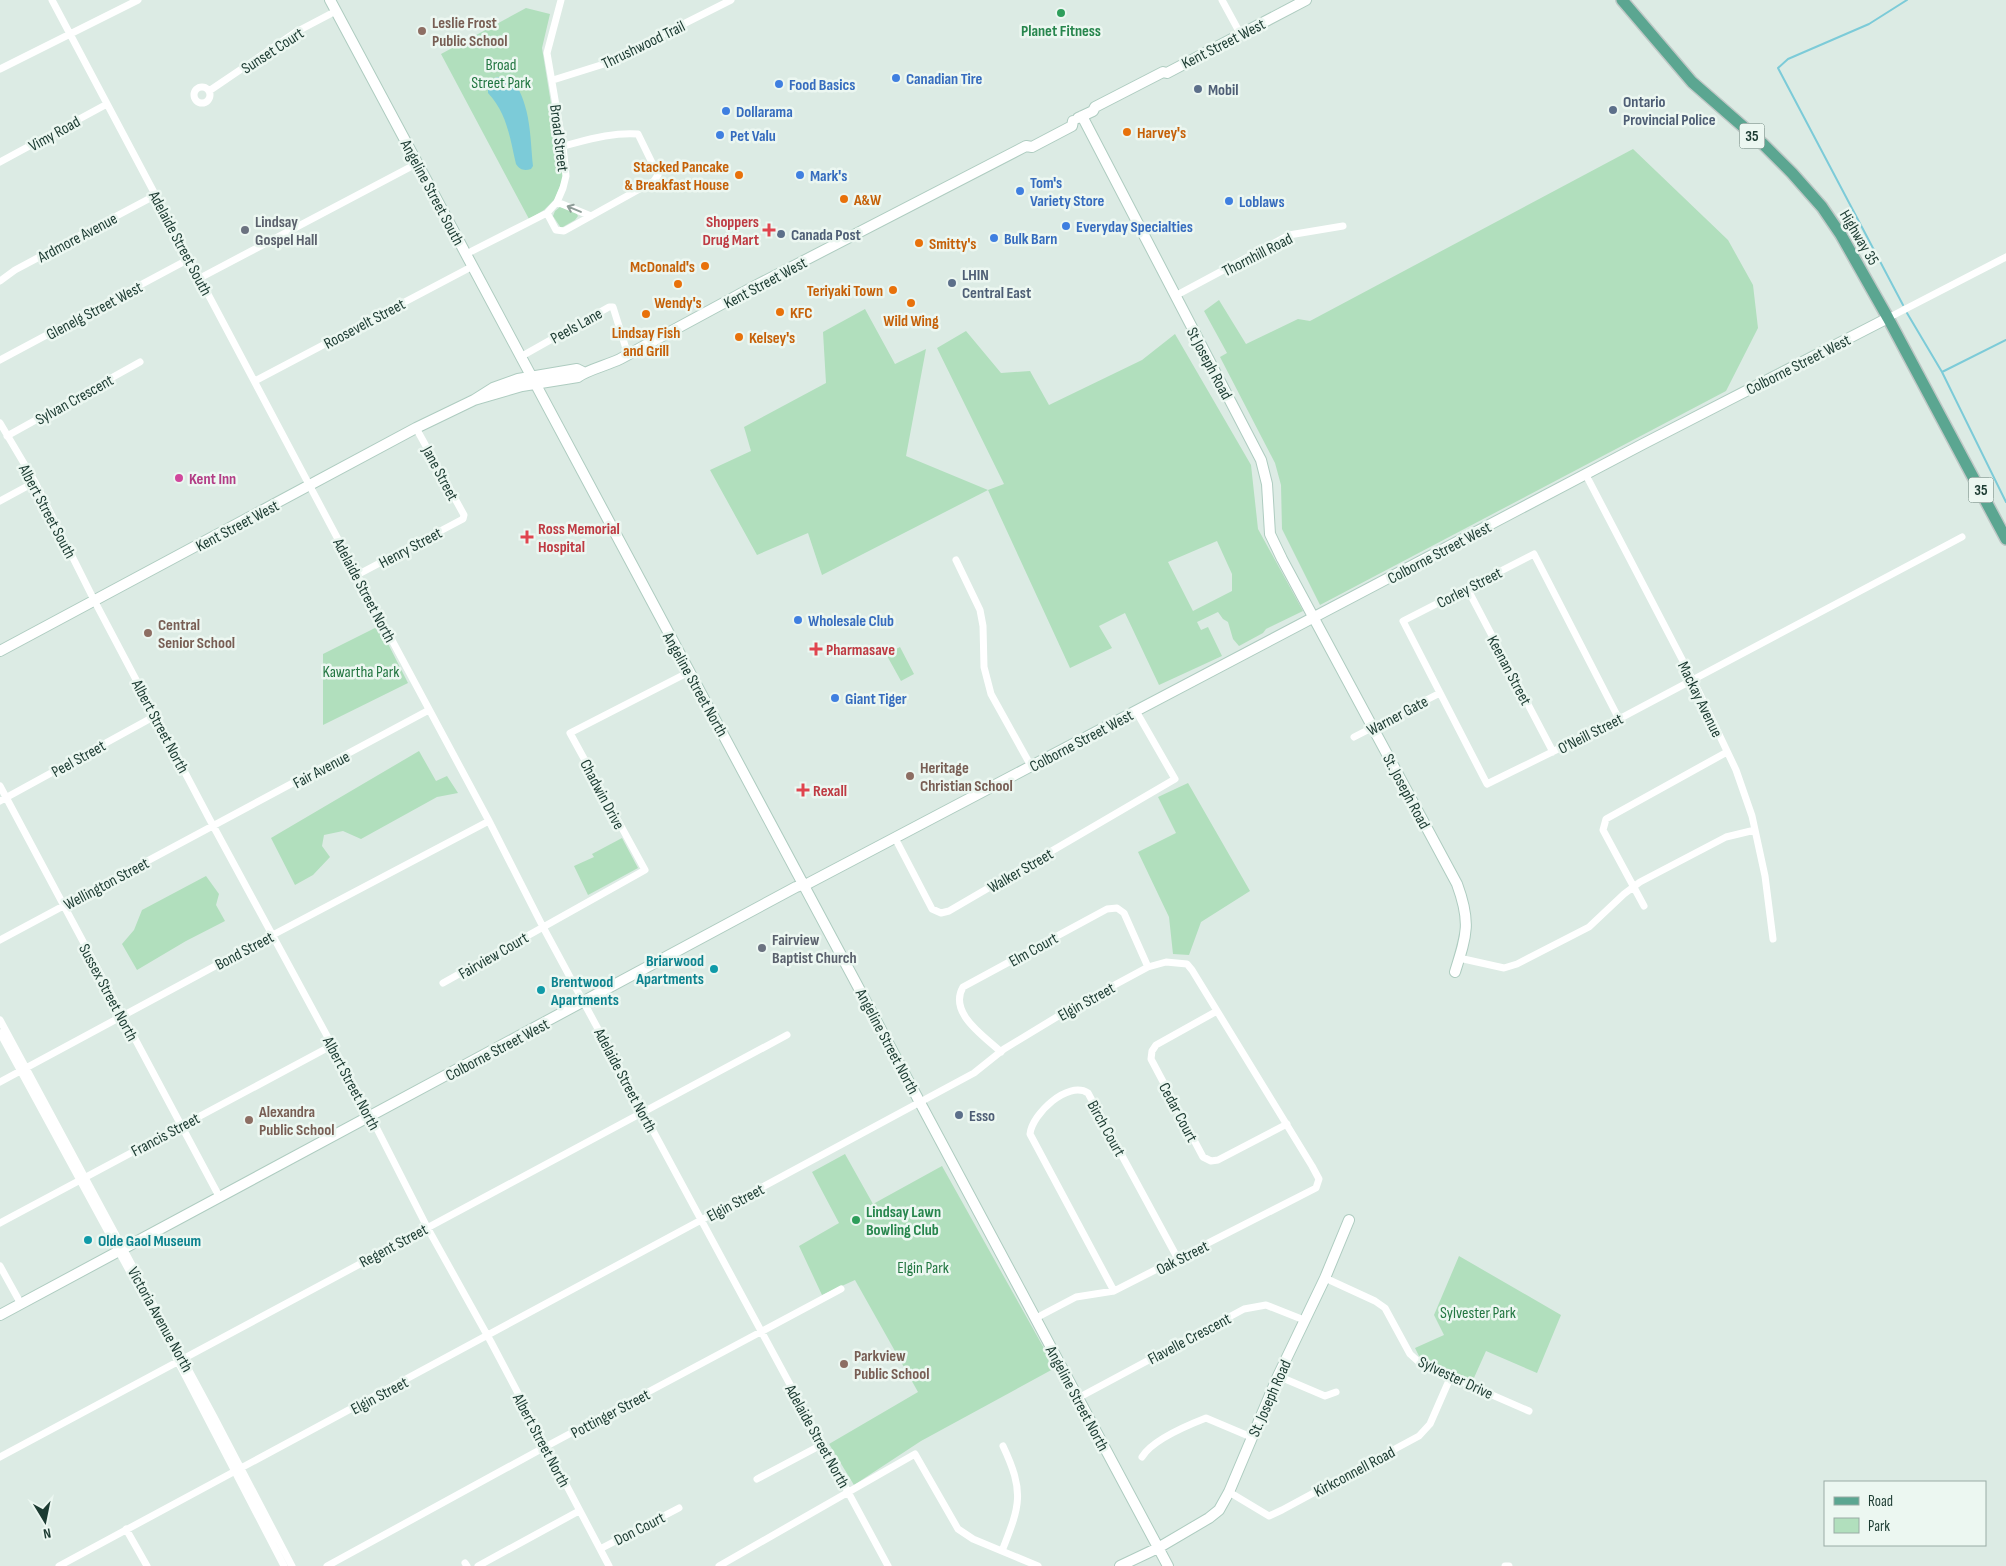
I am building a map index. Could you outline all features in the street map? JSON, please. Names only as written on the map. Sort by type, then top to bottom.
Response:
[{"type":"main road","name":"Angeline Street South","points":[[330,0],[534,380]]},
{"type":"main road","name":"Kent Street West","points":[[0,651],[311,486],[416,428],[474,400],[493,388],[576,369],[583,372],[594,370],[628,356],[755,286],[1026,146],[1032,147],[1072,126],[1078,118],[1093,111],[1098,112],[1166,78],[1167,73],[1306,0]]},
{"type":"main road","name":"Highway 35","points":[[1622,0],[1692,82],[1763,144],[1810,192],[1841,235],[1888,318],[2006,539]]},
{"type":"main road","name":"St Joseph Road","points":[[1078,118],[1175,296],[1261,460],[1267,484],[1270,534],[1314,618]]},
{"type":"main road","name":"Colborne Street West","points":[[0,1315],[805,884],[1888,318]]},
{"type":"main road","name":"Angeline Street North","points":[[534,380],[688,672],[805,884],[960,1180],[1168,1566]]},
{"type":"main road","name":"St. Joseph Road","points":[[1314,618],[1457,884],[1467,918],[1465,940],[1455,972]]},
{"type":"main road","name":"St. Joseph Road","points":[[1120,1566],[1158,1548],[1209,1518],[1219,1510],[1229,1492],[1278,1376],[1326,1278],[1349,1220]]},
{"type":"street","name":"Adelaide Street South","points":[[52,0],[311,486]]},
{"type":"street","points":[[0,69],[138,0]]},
{"type":"street","name":"Broad Street","points":[[466,254],[547,213],[557,202],[563,188],[566,176],[564,146],[547,54],[561,0]]},
{"type":"street","name":"Thrushwood Trail","points":[[552,80],[604,64],[731,0]]},
{"type":"street","points":[[1222,0],[1241,35]]},
{"type":"street","name":"Sunset Court","points":[[209,91],[296,32],[336,11]]},
{"type":"street","name":"Vimy Road","points":[[0,162],[107,104]]},
{"type":"street","points":[[547,213],[559,232],[564,231],[654,182],[658,175],[638,134],[629,133],[599,137],[564,146]]},
{"type":"street","points":[[200,278],[418,163]]},
{"type":"street","name":"Ardmore Avenue","points":[[0,281],[15,270],[156,195]]},
{"type":"street","points":[[557,202],[591,216]]},
{"type":"street","name":"Thornhill Road","points":[[1175,296],[1289,235],[1343,226]]},
{"type":"street","name":"Colborne Street West","points":[[1888,318],[2006,257]]},
{"type":"street","name":"Glenelg Street West","points":[[0,360],[189,259]]},
{"type":"street","name":"Roosevelt Street","points":[[255,381],[473,266]]},
{"type":"street","name":"Peels Lane","points":[[522,356],[609,307],[613,307],[628,356]]},
{"type":"street","name":"Sylvan Crescent","points":[[7,436],[140,362]]},
{"type":"street","name":"Albert Street South","points":[[0,423],[35,482],[94,600]]},
{"type":"street","name":"Jane Street","points":[[416,428],[464,516],[463,519]]},
{"type":"street","name":"Mackay Avenue","points":[[1586,475],[1693,680],[1736,770],[1755,830],[1765,876],[1773,939]]},
{"type":"street","points":[[0,501],[35,482]]},
{"type":"street","name":"Adelaide Street North","points":[[311,486],[489,821],[543,927],[888,1566]]},
{"type":"street","name":"Henry Street","points":[[357,575],[463,519]]},
{"type":"street","name":"O'Neill Street","points":[[1487,784],[1619,719],[1962,537]]},
{"type":"street","name":"Corley Street","points":[[1487,784],[1403,621],[1534,554],[1619,719]]},
{"type":"street","points":[[956,560],[980,610],[983,626],[984,667],[991,694],[1031,766]]},
{"type":"street","name":"Keenan Street","points":[[1467,588],[1553,752]]},
{"type":"street","name":"Albert Street North","points":[[94,600],[609,1566]]},
{"type":"street","name":"Chadwin Drive","points":[[543,927],[645,870],[570,733],[688,672]]},
{"type":"street","name":"Warner Gate","points":[[1354,738],[1440,693]]},
{"type":"street","name":"Fair Avenue","points":[[214,827],[429,710]]},
{"type":"street","name":"Walker Street","points":[[895,838],[932,909],[941,913],[950,912],[1175,779],[1136,711]]},
{"type":"street","name":"Peel Street","points":[[3,799],[155,716]]},
{"type":"street","points":[[1644,906],[1603,830],[1606,819],[1727,752]]},
{"type":"street","name":"Sussex Street North","points":[[0,786],[3,799],[63,905],[220,1198]]},
{"type":"street","name":"Bond Street","points":[[0,1082],[272,935],[489,821]]},
{"type":"street","name":"Wellington Street","points":[[0,940],[63,905],[214,827]]},
{"type":"street","points":[[1460,958],[1504,968],[1517,964],[1589,927],[1634,886],[1726,837],[1755,830]]},
{"type":"street","name":"Elm Court","points":[[1001,1052],[967,1020],[962,1011],[960,993],[963,987],[1107,909],[1117,908],[1124,913],[1148,967]]},
{"type":"street","name":"Fairview Court","points":[[444,984],[543,927]]},
{"type":"street","name":"Elgin Street","points":[[59,1566],[984,1067],[1001,1052],[1070,1009],[1148,967],[1166,962],[1187,964],[1192,970],[1319,1179]]},
{"type":"street","name":"Cedar Court","points":[[1217,1011],[1156,1045],[1152,1051],[1151,1059],[1203,1157],[1211,1162],[1218,1160],[1287,1124]]},
{"type":"street","name":"Victoria Avenue North","points":[[0,1020],[52,1125],[212,1418],[284,1566]]},
{"type":"street","name":"Victoria Avenue North","points":[[0,1033],[23,1069]]},
{"type":"street","name":"Regent Street","points":[[0,1457],[787,1035]]},
{"type":"street","name":"Francis Street","points":[[0,1223],[331,1046]]},
{"type":"street","name":"Birch Court","points":[[1114,1291],[1030,1134],[1030,1129],[1041,1112],[1065,1092],[1079,1089],[1088,1093],[1178,1259]]},
{"type":"street","name":"Oak Street","points":[[1036,1318],[1076,1297],[1114,1291],[1316,1188],[1319,1179]]},
{"type":"street","points":[[0,1266],[21,1304]]},
{"type":"street","name":"Sylvester Drive","points":[[1326,1278],[1376,1301],[1385,1308],[1410,1354],[1421,1364],[1530,1411]]},
{"type":"street","name":"Pottinger Street","points":[[327,1566],[841,1289]]},
{"type":"street","name":"Flavelle Crescent","points":[[1078,1398],[1244,1309],[1266,1305],[1304,1320]]},
{"type":"street","points":[[1278,1376],[1325,1396],[1336,1392]]},
{"type":"street","name":"Kirkconnell Road","points":[[1229,1492],[1269,1516],[1282,1510],[1419,1436],[1430,1424],[1451,1376]]},
{"type":"street","points":[[1142,1457],[1146,1449],[1186,1426],[1206,1418],[1251,1437]]},
{"type":"street","points":[[757,1479],[823,1444]]},
{"type":"street","points":[[1002,1552],[1017,1513],[1018,1492],[1013,1468],[1003,1446]]},
{"type":"street","points":[[719,1566],[915,1454],[958,1529],[973,1539],[1038,1566]]},
{"type":"street","name":"Victoria Avenue North","points":[[238,1470],[292,1566]]},
{"type":"street","name":"Don Court","points":[[600,1549],[679,1508]]},
{"type":"street","points":[[478,1566],[579,1511]]},
{"type":"street","points":[[126,1529],[147,1566]]},
{"type":"green space","name":"Broad Street Park","points":[[526,8],[550,14],[542,48],[563,178],[555,199],[544,210],[529,219],[441,54]]},
{"type":"green space","points":[[1633,149],[1728,240],[1753,285],[1758,328],[1726,391],[1320,605],[1282,529],[1281,485],[1275,463],[1220,357],[1227,353],[1204,311],[1219,300],[1246,344],[1298,319],[1310,321]]},
{"type":"green space","points":[[560,207],[575,211],[578,216],[575,220],[561,228],[553,216]]},
{"type":"green space","points":[[865,309],[895,364],[926,349],[906,456],[988,490],[822,575],[808,533],[757,555],[710,470],[751,451],[744,427],[826,383],[823,332]]},
{"type":"green space","points":[[966,331],[1001,373],[1030,371],[1049,405],[1142,360],[1175,334],[1251,465],[1258,529],[1303,611],[1266,629],[1263,633],[1239,646],[1233,639],[1228,622],[1218,612],[1197,622],[1201,630],[1208,627],[1222,656],[1159,685],[1125,613],[1099,626],[1112,648],[1070,668],[988,490],[1004,484],[937,348]],"holes":[[[1217,541],[1232,574],[1232,591],[1193,611],[1168,562]]]},
{"type":"green space","name":"Kawartha Park","points":[[379,626],[408,683],[323,725],[323,654]]},
{"type":"green space","points":[[900,647],[914,674],[901,681],[886,654]]},
{"type":"green space","points":[[419,751],[436,781],[447,776],[458,793],[437,797],[361,839],[343,831],[324,835],[322,846],[330,857],[313,875],[295,885],[271,838]]},
{"type":"green space","points":[[1188,783],[1250,891],[1201,922],[1189,955],[1173,954],[1169,917],[1138,852],[1176,833],[1158,797]]},
{"type":"green space","points":[[622,838],[638,868],[588,895],[574,866],[594,857],[592,854]]},
{"type":"green space","points":[[206,876],[219,894],[216,905],[225,921],[137,970],[122,944],[134,930],[142,910]]},
{"type":"green space","name":"Elgin Park","points":[[845,1154],[873,1204],[942,1166],[1055,1368],[921,1441],[854,1485],[829,1444],[918,1392],[855,1280],[822,1295],[799,1246],[839,1223],[812,1172]]},
{"type":"green space","name":"Sylvester Park","points":[[1459,1256],[1561,1315],[1537,1373],[1486,1351],[1473,1380],[1421,1360],[1415,1348],[1444,1335],[1434,1315]]},
{"type":"water","points":[[497,77],[514,81],[524,101],[530,133],[533,166],[531,169],[522,170],[516,164],[504,117],[488,93],[488,81]]},
{"type":"waterway","points":[[1903,305],[1778,68],[1788,59],[1869,24],[1907,0]]},
{"type":"waterway","points":[[1907,313],[1942,372],[2006,502]]},
{"type":"waterway","points":[[1942,372],[2006,340]]},
{"type":"place","name":"Planet Fitness","points":[[1061,13]]},
{"type":"place","name":"Leslie Frost Public School","points":[[422,31]]},
{"type":"place","name":"Canadian Tire","points":[[896,78]]},
{"type":"place","name":"Food Basics","points":[[779,84]]},
{"type":"place","name":"Mobil","points":[[1198,89]]},
{"type":"place","name":"Ontario Provincial Police","points":[[1613,110]]},
{"type":"place","name":"Dollarama","points":[[726,111]]},
{"type":"place","name":"Harvey's","points":[[1127,132]]},
{"type":"place","name":"Pet Valu","points":[[720,135]]},
{"type":"place","name":"Stacked Pancake & Breakfast House","points":[[739,175]]},
{"type":"place","name":"Mark's","points":[[800,175]]},
{"type":"place","name":"Tom's Variety Store","points":[[1020,191]]},
{"type":"place","name":"A&W","points":[[844,199]]},
{"type":"place","name":"Loblaws","points":[[1229,201]]},
{"type":"place","name":"Everyday Specialties","points":[[1066,226]]},
{"type":"place","name":"Lindsay Gospel Hall","points":[[245,230]]},
{"type":"place","name":"Shoppers Drug Mart","points":[[769,230]]},
{"type":"place","name":"Canada Post","points":[[781,234]]},
{"type":"place","name":"Bulk Barn","points":[[994,238]]},
{"type":"place","name":"Smitty's","points":[[919,243]]},
{"type":"place","name":"McDonald's","points":[[705,266]]},
{"type":"place","name":"LHIN Central East","points":[[952,283]]},
{"type":"place","name":"Wendy's","points":[[678,284]]},
{"type":"place","name":"Teriyaki Town","points":[[893,290]]},
{"type":"place","name":"Wild Wing","points":[[911,303]]},
{"type":"place","name":"KFC","points":[[780,312]]},
{"type":"place","name":"Lindsay Fish and Grill","points":[[646,314]]},
{"type":"place","name":"Kelsey's","points":[[739,337]]},
{"type":"place","name":"Kent Inn","points":[[179,478]]},
{"type":"place","name":"Ross Memorial Hospital","points":[[527,537]]},
{"type":"place","name":"Wholesale Club","points":[[798,620]]},
{"type":"place","name":"Central Senior School","points":[[148,633]]},
{"type":"place","name":"Pharmasave","points":[[816,649]]},
{"type":"place","name":"Giant Tiger","points":[[835,698]]},
{"type":"place","name":"Heritage Christian School","points":[[910,776]]},
{"type":"place","name":"Rexall","points":[[803,790]]},
{"type":"place","name":"Fairview Baptist Church","points":[[762,948]]},
{"type":"place","name":"Briarwood Apartments","points":[[714,969]]},
{"type":"place","name":"Brentwood Apartments","points":[[541,990]]},
{"type":"place","name":"Esso","points":[[959,1115]]},
{"type":"place","name":"Alexandra Public School","points":[[249,1120]]},
{"type":"place","name":"Lindsay Lawn Bowling Club","points":[[856,1220]]},
{"type":"place","name":"Olde Gaol Museum","points":[[88,1240]]},
{"type":"place","name":"Parkview Public School","points":[[844,1364]]}]
